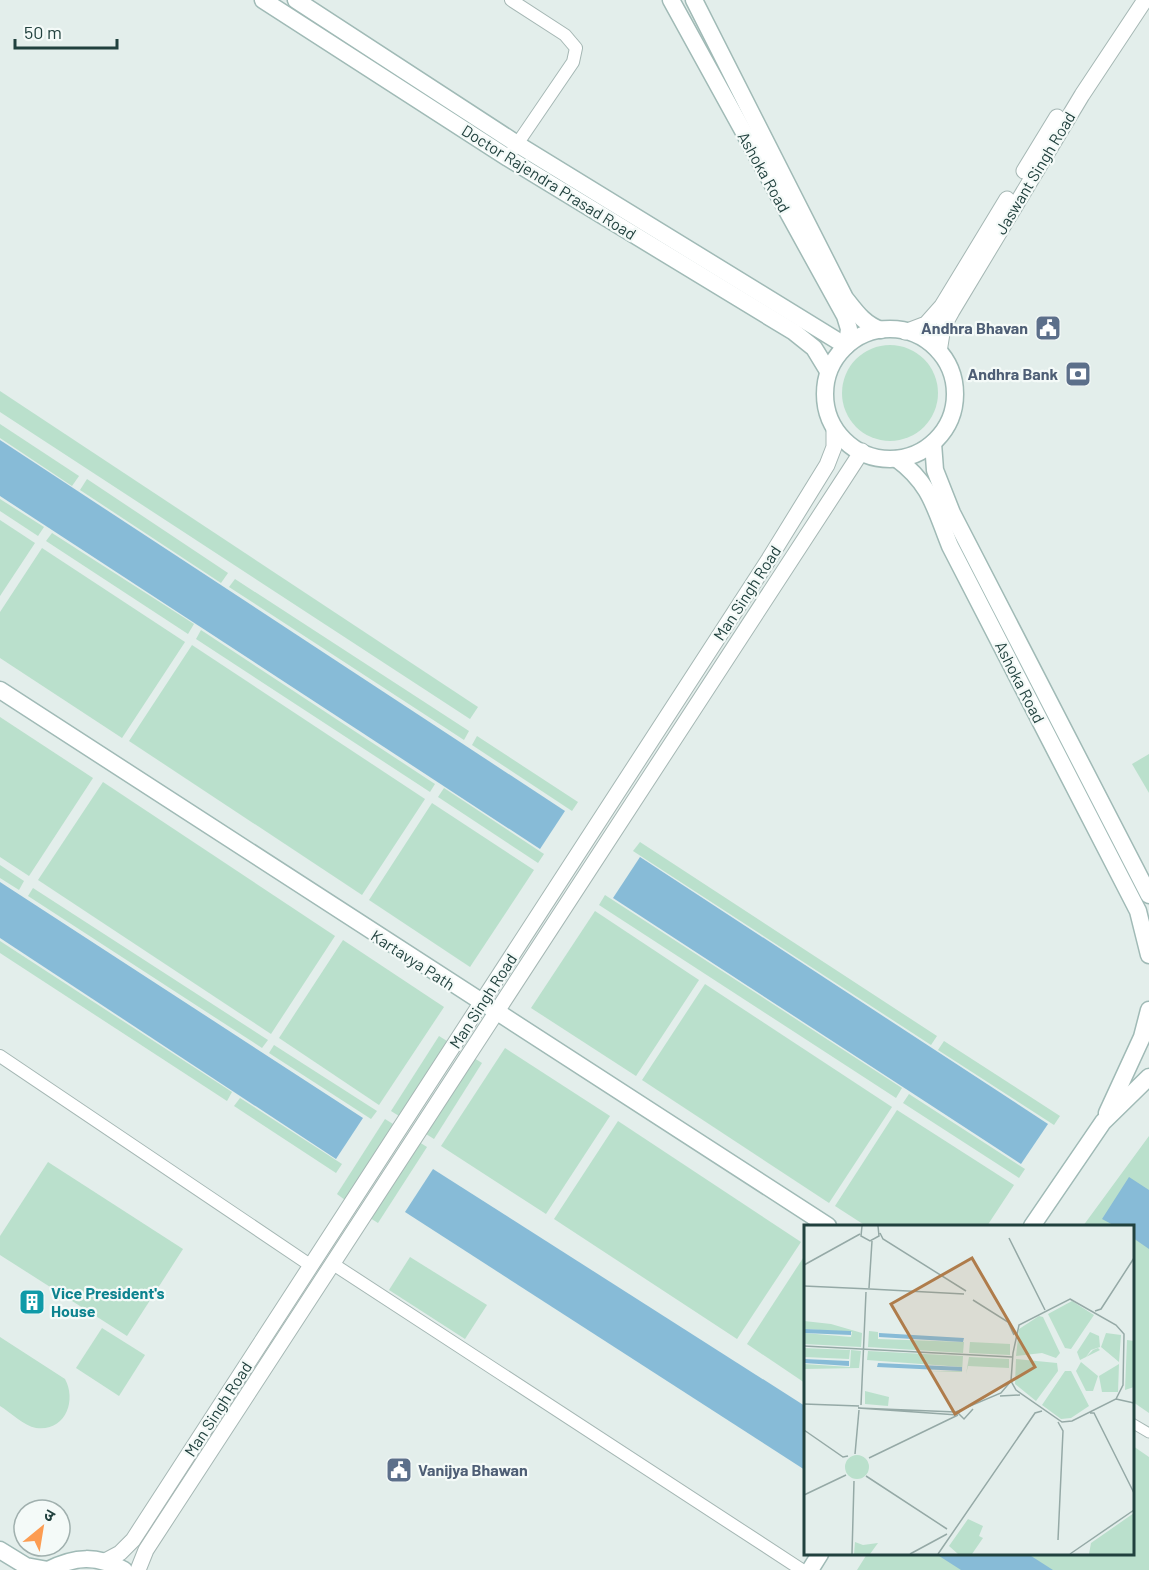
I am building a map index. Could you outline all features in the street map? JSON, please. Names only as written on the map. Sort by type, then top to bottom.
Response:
[{"type":"main road","name":"Doctor Rajendra Prasad Road","points":[[263,0],[513,151],[846,346]]},
{"type":"main road","name":"Doctor Rajendra Prasad Road","points":[[296,0],[513,151],[794,332],[814,348],[828,371]]},
{"type":"main road","name":"Ashoka Road","points":[[671,0],[845,316],[849,329],[846,346]]},
{"type":"main road","name":"Ashoka Road","points":[[694,0],[845,298],[860,318],[870,326],[881,330]]},
{"type":"main road","points":[[881,330],[906,332],[928,342],[939,352],[953,380],[954,405],[949,423],[933,443],[917,453],[888,460],[862,452],[839,436],[828,416],[824,393],[828,371],[846,346],[864,334],[881,330]]},
{"type":"main road","name":"Ashoka Road","points":[[933,443],[936,470],[952,513],[1149,895]]},
{"type":"main road","name":"Ashoka Road","points":[[897,459],[926,485],[950,546],[1138,911],[1149,955]]},
{"type":"main road","name":"Kartavya Path","points":[[0,690],[825,1225]]},
{"type":"main road","points":[[1104,1122],[1142,1036],[1149,1010]]},
{"type":"main road","points":[[1033,1225],[1104,1122],[1149,1077]]},
{"type":"main road","points":[[0,1550],[26,1566],[48,1570],[66,1561],[86,1558],[105,1561],[124,1570]]},
{"type":"main road","points":[[810,1570],[819,1555]]},
{"type":"street","points":[[511,0],[565,35],[576,48],[573,62],[513,151]]},
{"type":"street","name":"Jaswant Singh Road","points":[[906,332],[926,324],[942,306],[1041,141],[1132,0]]},
{"type":"street","name":"Jaswant Singh Road","points":[[939,352],[944,327],[952,311],[1082,95],[1145,0]]},
{"type":"street","name":"Man Singh Road","points":[[138,1570],[146,1550],[333,1264],[816,483],[834,447],[834,427]]},
{"type":"street","name":"Man Singh Road","points":[[105,1561],[120,1553],[133,1540],[310,1264],[489,1009],[862,452]]},
{"type":"street","points":[[0,1056],[310,1264]]},
{"type":"street","points":[[333,1264],[802,1570]]},
{"type":"street","points":[[1134,1424],[1149,1434]]},
{"type":"green space","points":[[890,345],[908,349],[924,359],[934,375],[938,393],[934,411],[924,427],[908,437],[890,441],[872,437],[856,427],[846,411],[842,393],[846,375],[856,359],[872,349]]},
{"type":"green space","points":[[0,391],[478,707],[470,719],[0,412]]},
{"type":"green space","points":[[0,424],[79,476],[72,486],[0,438]]},
{"type":"green space","points":[[87,479],[228,573],[221,583],[80,490]]},
{"type":"green space","points":[[0,499],[44,527],[38,536],[0,511]]},
{"type":"green space","points":[[0,520],[35,543],[0,596]]},
{"type":"green space","points":[[52,533],[194,624],[188,634],[46,541]]},
{"type":"green space","points":[[42,548],[185,642],[122,738],[0,658],[0,612]]},
{"type":"green space","points":[[235,579],[469,731],[464,740],[229,587]]},
{"type":"green space","points":[[201,630],[435,784],[430,792],[196,639]]},
{"type":"green space","points":[[192,645],[425,799],[362,895],[129,741]]},
{"type":"green space","points":[[0,717],[93,778],[29,876],[0,857]]},
{"type":"green space","points":[[477,736],[578,802],[572,811],[472,745]]},
{"type":"green space","points":[[1149,754],[1149,793],[1132,764]]},
{"type":"green space","points":[[103,782],[335,936],[271,1034],[38,880]]},
{"type":"green space","points":[[444,788],[544,854],[538,863],[438,797]]},
{"type":"green space","points":[[432,803],[534,870],[470,967],[369,900]]},
{"type":"green space","points":[[640,842],[937,1036],[931,1045],[633,851]]},
{"type":"green space","points":[[0,865],[24,881],[19,890],[0,878]]},
{"type":"green space","points":[[33,888],[268,1040],[262,1048],[28,896]]},
{"type":"green space","points":[[605,895],[902,1088],[896,1098],[599,905]]},
{"type":"green space","points":[[595,911],[699,980],[636,1076],[531,1008]]},
{"type":"green space","points":[[343,940],[444,1007],[379,1105],[279,1038]]},
{"type":"green space","points":[[0,941],[232,1092],[227,1101],[0,953]]},
{"type":"green space","points":[[705,984],[892,1107],[829,1203],[642,1080]]},
{"type":"green space","points":[[439,1036],[447,1041],[399,1116],[391,1111]]},
{"type":"green space","points":[[944,1041],[1060,1116],[1054,1125],[938,1050]]},
{"type":"green space","points":[[274,1045],[377,1111],[371,1119],[269,1053]]},
{"type":"green space","points":[[505,1048],[610,1116],[546,1214],[441,1146]]},
{"type":"green space","points":[[474,1058],[482,1063],[434,1139],[426,1134]]},
{"type":"green space","points":[[909,1094],[1025,1169],[1019,1178],[903,1103]]},
{"type":"green space","points":[[240,1098],[342,1164],[336,1173],[234,1106]]},
{"type":"green space","points":[[897,1110],[1014,1185],[988,1225],[864,1225],[835,1206]]},
{"type":"green space","points":[[385,1119],[393,1124],[345,1200],[337,1194]]},
{"type":"green space","points":[[618,1121],[801,1242],[737,1339],[554,1219]]},
{"type":"green space","points":[[1149,1136],[1149,1413],[1134,1403],[1134,1225],[1084,1225]]},
{"type":"green space","points":[[419,1142],[427,1147],[378,1223],[370,1218]]},
{"type":"green space","points":[[48,1162],[183,1249],[127,1336],[0,1255],[0,1236]]},
{"type":"green space","points":[[410,1257],[487,1305],[465,1339],[389,1290]]},
{"type":"green space","points":[[804,1257],[804,1382],[747,1344]]},
{"type":"green space","points":[[102,1328],[145,1355],[119,1396],[76,1368]]},
{"type":"green space","points":[[0,1337],[65,1379],[70,1396],[69,1405],[61,1420],[54,1425],[46,1428],[31,1427],[0,1406]]},
{"type":"green space","points":[[1134,1447],[1149,1457],[1149,1570],[857,1570],[866,1555],[1134,1555]]},
{"type":"water","points":[[0,440],[565,811],[540,849],[0,496]]},
{"type":"water","points":[[640,857],[1048,1124],[1021,1164],[613,898]]},
{"type":"water","points":[[0,882],[363,1118],[336,1159],[0,938]]},
{"type":"water","points":[[433,1169],[804,1405],[804,1469],[405,1212]]},
{"type":"water","points":[[1129,1177],[1149,1190],[1149,1249],[1134,1239],[1134,1225],[1113,1225],[1102,1219]]},
{"type":"water","points":[[938,1555],[1030,1555],[1053,1570],[961,1570]]},
{"type":"place","name":"Andhra Bhavan","points":[[1048,328]]},
{"type":"place","name":"Andhra Bank","points":[[1078,374]]},
{"type":"place","name":"Vice President's House","points":[[32,1302]]},
{"type":"place","name":"Vanijya Bhawan","points":[[399,1470]]}]
